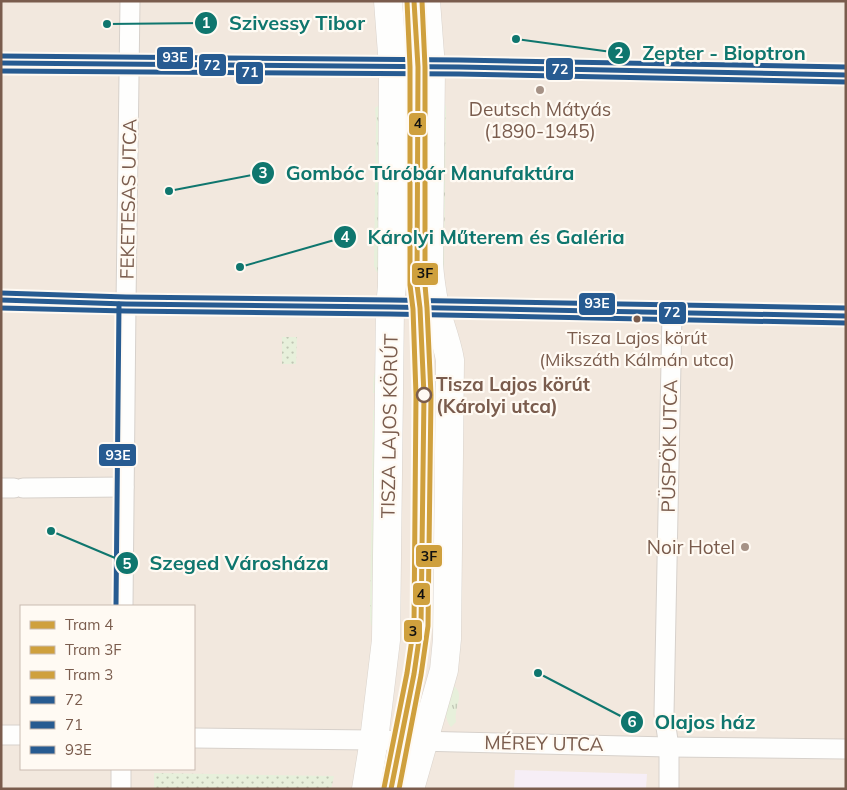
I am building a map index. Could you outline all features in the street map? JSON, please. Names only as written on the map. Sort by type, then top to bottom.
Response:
[{"type":"street","name":"FEKETESAS UTCA","points":[[123,605],[130,1]]},
{"type":"street","name":"TISZA LAJOS KÖRÚT","points":[[366,789],[386,640],[413,308],[431,285],[411,67],[388,1]]},
{"type":"street","name":"TISZA LAJOS KÖRÚT","points":[[410,789],[444,670],[447,638],[450,360],[448,349],[392,286],[411,67],[426,1]]},
{"type":"street","points":[[1,63],[411,67],[846,75]]},
{"type":"street","points":[[1,300],[126,304],[846,316]]},
{"type":"street","name":"PÜSPÖK UTCA","points":[[669,789],[669,746],[664,714],[672,313]]},
{"type":"street","points":[[13,488],[124,487]]},
{"type":"street","points":[[1,735],[20,735]]},
{"type":"street","name":"MÉREY UTCA","points":[[195,738],[846,749]]},
{"type":"street","points":[[121,770],[121,789]]},
{"type":"shaded area","points":[[1,1],[846,1],[846,789],[1,789]]},
{"type":"shaded area","points":[[515,770],[647,774],[646,789],[514,789]]},
{"type":"green space","points":[[382,103],[380,275],[374,266],[375,108]]},
{"type":"green space","points":[[443,103],[446,106],[444,270],[442,272]]},
{"type":"green space","points":[[282,337],[297,337],[296,364],[282,364]]},
{"type":"green space","points":[[380,368],[383,369],[379,627],[374,627],[371,625],[370,617],[373,410],[380,409],[380,393],[373,393],[374,375]]},
{"type":"green space","points":[[451,684],[458,691],[459,697],[456,722],[451,727],[446,717],[446,712]]},
{"type":"green space","points":[[154,773],[334,776],[331,789],[154,789]]},
{"type":"tram line","name":"3","points":[[384,788],[407,673],[414,625],[416,395],[413,309],[410,285],[410,67],[407,1]]},
{"type":"tram line","name":"4","points":[[391,789],[414,674],[421,626],[424,395],[420,308],[417,285],[418,67],[414,1]]},
{"type":"tram line","name":"3F","points":[[399,789],[421,675],[428,626],[431,395],[425,285],[425,67],[422,1]]},
{"type":"transit line","name":"93E","points":[[1,56],[459,60],[846,67]]},
{"type":"transit line","name":"72","points":[[1,63],[459,67],[846,75]]},
{"type":"transit line","name":"71","points":[[1,71],[459,74],[846,82]]},
{"type":"transit line","name":"93E","points":[[1,293],[126,297],[846,308]]},
{"type":"transit line","name":"72","points":[[1,300],[126,304],[846,316]]},
{"type":"transit line","name":"93E","points":[[116,605],[119,304]]},
{"type":"transit line","name":"71","points":[[1,308],[846,323]]},
{"type":"place","name":"Szivessy Tibor","points":[[107,24]]},
{"type":"place","name":"Zepter - Bioptron","points":[[516,39]]},
{"type":"place","name":"Deutsch Mátyás (1890-1945)","points":[[540,90]]},
{"type":"place","name":"Gombóc Túróbár Manufaktúra","points":[[169,191]]},
{"type":"place","name":"Károlyi Műterem és Galéria","points":[[240,267]]},
{"type":"place","name":"Tisza Lajos körút (Mikszáth Kálmán utca)","points":[[637,319]]},
{"type":"place","name":"Tisza Lajos körút (Károlyi utca)","points":[[424,395]]},
{"type":"place","name":"Szeged Városháza","points":[[51,531]]},
{"type":"place","name":"Noir Hotel","points":[[745,547]]},
{"type":"place","name":"Olajos ház","points":[[538,673]]}]
